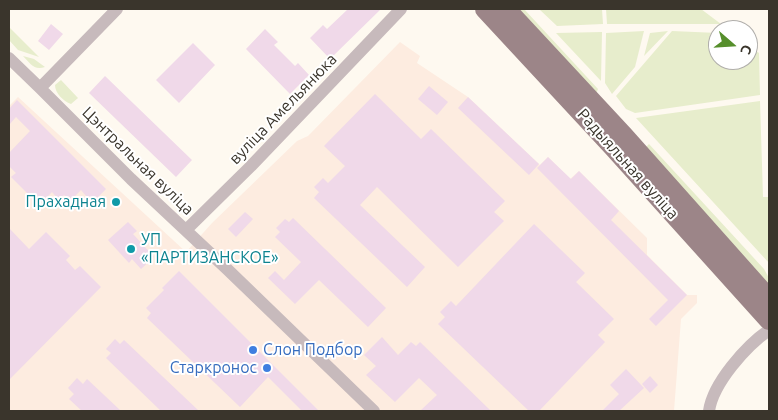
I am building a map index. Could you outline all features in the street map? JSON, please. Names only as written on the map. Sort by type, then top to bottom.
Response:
[{"type":"main road","name":"Радыяльная вуліца","points":[[486,9],[769,320]]},
{"type":"main road","name":"Радыяльная вуліца","points":[[506,9],[624,136],[769,299]]},
{"type":"street","points":[[40,88],[117,9]]},
{"type":"street","name":"вуліца Амельянюка","points":[[186,230],[251,166],[401,9]]},
{"type":"street","name":"Цэнтральная вуліца","points":[[9,58],[130,179],[186,230],[374,411]]},
{"type":"street","points":[[709,411],[711,401],[731,367],[751,344],[769,330]]},
{"type":"shaded area","points":[[400,42],[420,56],[417,63],[468,97],[540,165],[548,157],[570,179],[579,171],[647,238],[647,255],[687,295],[697,295],[697,303],[681,319],[674,411],[9,411],[9,106],[18,97],[186,252],[212,223],[297,141],[308,136]]},
{"type":"green space","points":[[513,9],[524,9],[598,89],[596,94]]},
{"type":"green space","points":[[539,9],[602,9],[603,24],[557,26]]},
{"type":"green space","points":[[606,9],[701,9],[716,20],[708,20],[708,24],[607,24]]},
{"type":"green space","points":[[9,27],[39,57],[18,50],[9,40]]},
{"type":"green space","points":[[644,31],[635,67],[612,94],[605,83],[606,33]]},
{"type":"green space","points":[[668,31],[644,56],[650,33]]},
{"type":"green space","points":[[672,31],[708,33],[708,70],[758,70],[759,53],[760,95],[635,113],[626,109],[616,96]]},
{"type":"green space","points":[[602,32],[601,81],[556,33]]},
{"type":"green space","points":[[23,56],[34,59],[45,67],[35,67]]},
{"type":"green space","points":[[61,80],[78,98],[71,104],[62,99],[56,91],[55,85]]},
{"type":"green space","points":[[760,101],[763,197],[769,197],[769,263],[636,118]]},
{"type":"green space","points":[[649,144],[764,269],[769,278],[769,290],[645,148]]},
{"type":"building","points":[[348,9],[381,9],[330,59],[310,38],[323,25],[327,29]]},
{"type":"building","points":[[51,24],[63,34],[49,50],[38,41]]},
{"type":"building","points":[[265,29],[278,42],[274,45],[295,66],[298,63],[309,75],[290,94],[246,49]]},
{"type":"building","points":[[193,43],[215,65],[179,103],[156,80]]},
{"type":"building","points":[[105,76],[192,160],[176,177],[89,93]]},
{"type":"building","points":[[429,86],[448,102],[437,115],[418,99]]},
{"type":"building","points":[[375,94],[421,139],[431,129],[505,201],[494,212],[504,221],[458,267],[377,187],[360,205],[425,267],[407,287],[314,198],[319,192],[314,187],[323,178],[328,183],[345,166],[324,146]]},
{"type":"building","points":[[468,97],[539,164],[529,175],[458,108]]},
{"type":"building","points":[[17,100],[106,189],[92,203],[81,190],[70,201],[64,195],[59,200],[52,192],[39,205],[11,177],[16,173],[9,166],[9,153],[30,131],[16,117],[9,125],[9,109]]},
{"type":"building","points":[[548,157],[571,179],[579,171],[619,211],[611,220],[687,295],[656,326],[649,319],[668,300],[537,168]]},
{"type":"building","points":[[245,212],[253,219],[236,237],[228,229]]},
{"type":"building","points":[[293,218],[386,308],[368,327],[319,280],[295,304],[268,278],[275,271],[284,280],[301,262],[275,237],[280,232],[276,228],[285,219],[289,222]]},
{"type":"building","name":"УП «ПАРТИЗАНСКОЕ»","points":[[128,222],[137,231],[133,234],[154,257],[141,269],[132,259],[129,263],[108,240]]},
{"type":"building","points":[[534,224],[585,273],[576,282],[614,319],[598,335],[605,342],[539,411],[529,411],[438,324],[445,317],[440,312],[451,301],[456,306]]},
{"type":"building","points":[[9,228],[29,249],[46,232],[70,256],[66,260],[75,270],[80,266],[101,287],[9,380]]},
{"type":"building","points":[[179,271],[319,411],[302,411],[268,377],[240,407],[147,318],[151,313],[146,308]]},
{"type":"building","points":[[382,337],[398,355],[411,342],[416,346],[420,342],[491,411],[420,411],[437,395],[419,378],[395,402],[366,375],[376,366],[364,355]]},
{"type":"building","points":[[115,339],[120,344],[124,340],[199,411],[161,411],[106,358],[111,353],[106,349]]},
{"type":"building","points":[[626,369],[644,388],[619,411],[602,411],[619,394],[610,385]]},
{"type":"building","points":[[650,376],[658,385],[650,393],[642,384]]},
{"type":"building","points":[[77,378],[83,384],[87,379],[121,411],[82,411],[69,399],[74,394],[68,388]]},
{"type":"place","name":"Прахадная","points":[[116,202]]},
{"type":"place","name":"УП «ПАРТИЗАНСКОЕ»","points":[[131,249]]},
{"type":"place","name":"Слон Подбор","points":[[253,350]]},
{"type":"place","name":"Старкронос","points":[[267,368]]}]
